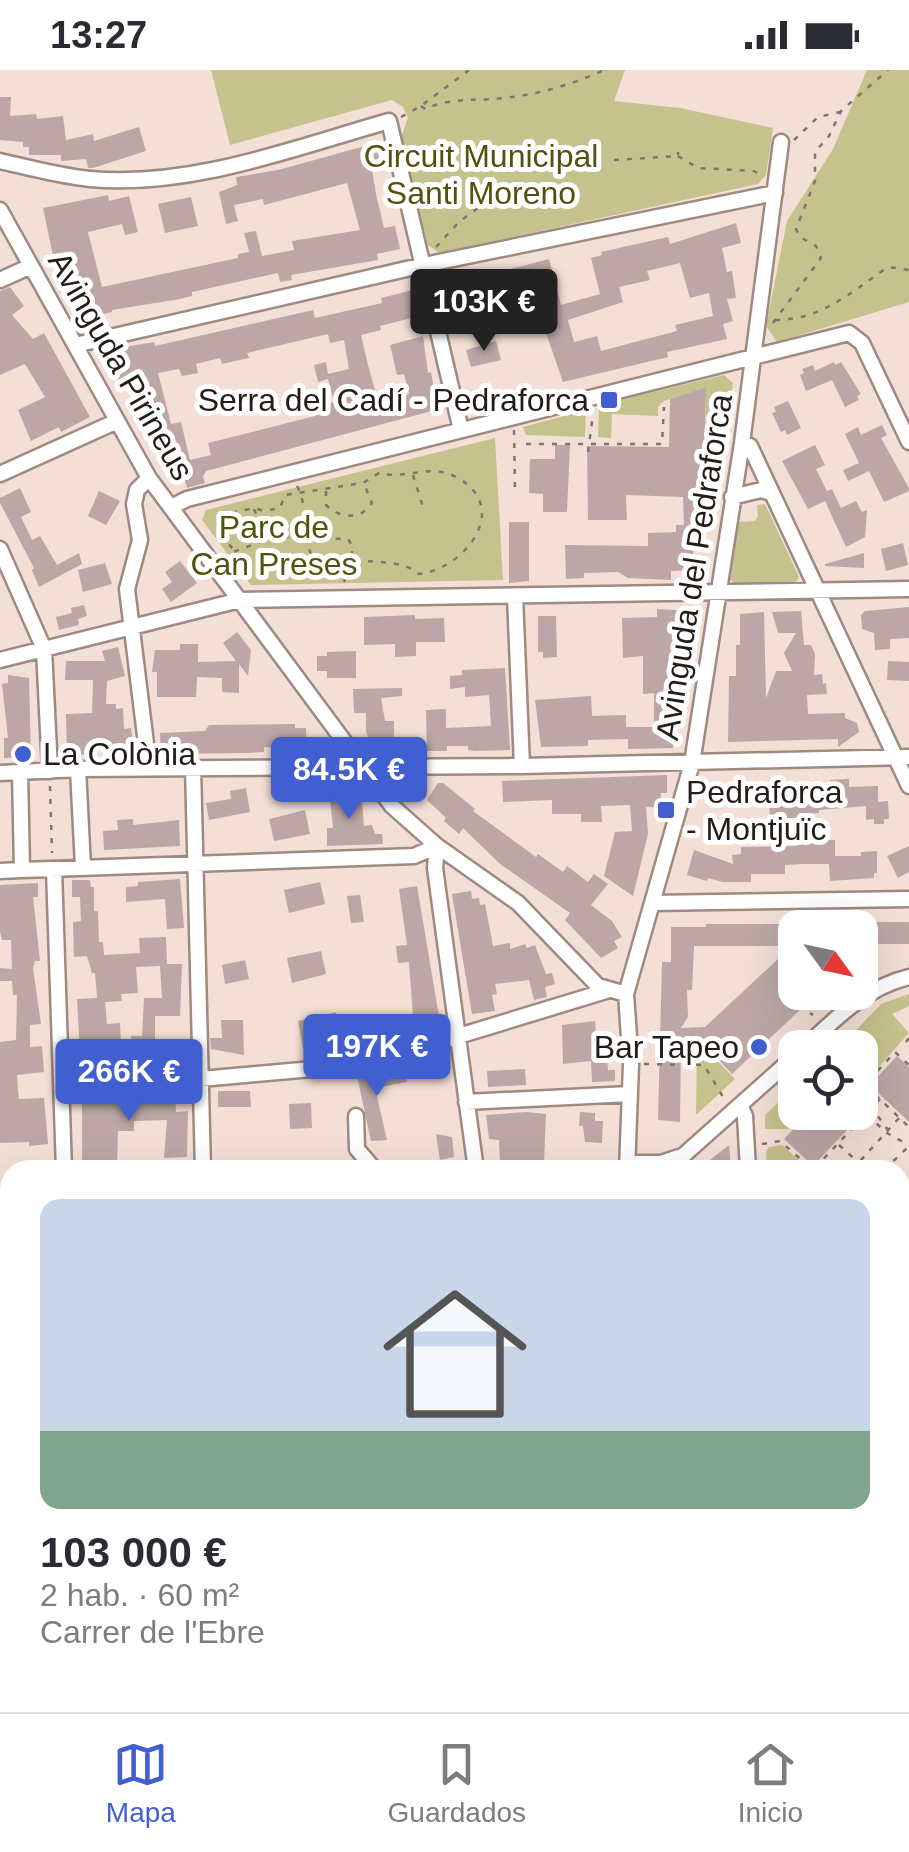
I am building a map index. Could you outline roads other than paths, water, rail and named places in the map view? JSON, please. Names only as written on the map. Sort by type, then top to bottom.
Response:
[{"type":"street","points":[[0,161],[63,176],[135,179],[234,165],[390,121],[462,430]]},
{"type":"street","name":"Avinguda del Pedraforca","points":[[626,994],[692,763],[741,450],[781,142]]},
{"type":"street","points":[[74,345],[776,189]]},
{"type":"street","name":"Avinguda Pirineus","points":[[0,210],[149,478],[392,806],[437,846],[518,902],[606,991]]},
{"type":"street","points":[[0,280],[31,266]]},
{"type":"street","points":[[171,507],[222,489],[849,332],[862,343],[909,442]]},
{"type":"street","points":[[0,474],[115,422]]},
{"type":"street","points":[[741,450],[750,446],[817,593],[902,757],[909,786]]},
{"type":"street","points":[[148,768],[127,589],[140,540],[134,504],[137,490],[149,478]]},
{"type":"street","points":[[732,497],[769,490]]},
{"type":"street","points":[[0,549],[44,649],[50,778]]},
{"type":"street","points":[[0,660],[240,600],[909,589]]},
{"type":"street","points":[[515,596],[522,766]]},
{"type":"street","points":[[0,773],[50,778],[78,769],[522,766],[902,757]]},
{"type":"street","points":[[193,767],[203,1160]]},
{"type":"street","points":[[78,769],[83,867]]},
{"type":"street","points":[[20,772],[22,870]]},
{"type":"street","points":[[0,870],[22,870],[53,861],[83,867],[414,856],[437,846],[435,868],[475,1160]]},
{"type":"street","points":[[53,861],[64,1160]]},
{"type":"street","points":[[652,902],[909,900]]},
{"type":"street","points":[[824,1030],[874,990],[909,977]]},
{"type":"street","points":[[62,1083],[201,1079],[367,1064],[606,991],[626,994],[630,1094],[627,1146],[635,1160]]},
{"type":"street","points":[[679,1160],[778,1072]]},
{"type":"street","points":[[466,1102],[630,1094]]},
{"type":"street","points":[[740,1107],[745,1116],[747,1160]]},
{"type":"street","points":[[356,1116],[357,1149],[366,1160]]},
{"type":"street","points":[[670,1160],[684,1155]]},
{"type":"place","name":"Serra del Cadí - Pedraforca","points":[[609,400]]},
{"type":"place","name":"La Colònia","points":[[23,754]]},
{"type":"place","name":"Pedraforca - Montjuïc","points":[[666,810]]},
{"type":"place","name":"Bar Tapeo","points":[[759,1047]]},
{"type":"park label","name":"Circuit Municipal Santi Moreno","points":[[481,174]]},
{"type":"park label","name":"Parc de Can Preses","points":[[274,546]]}]
